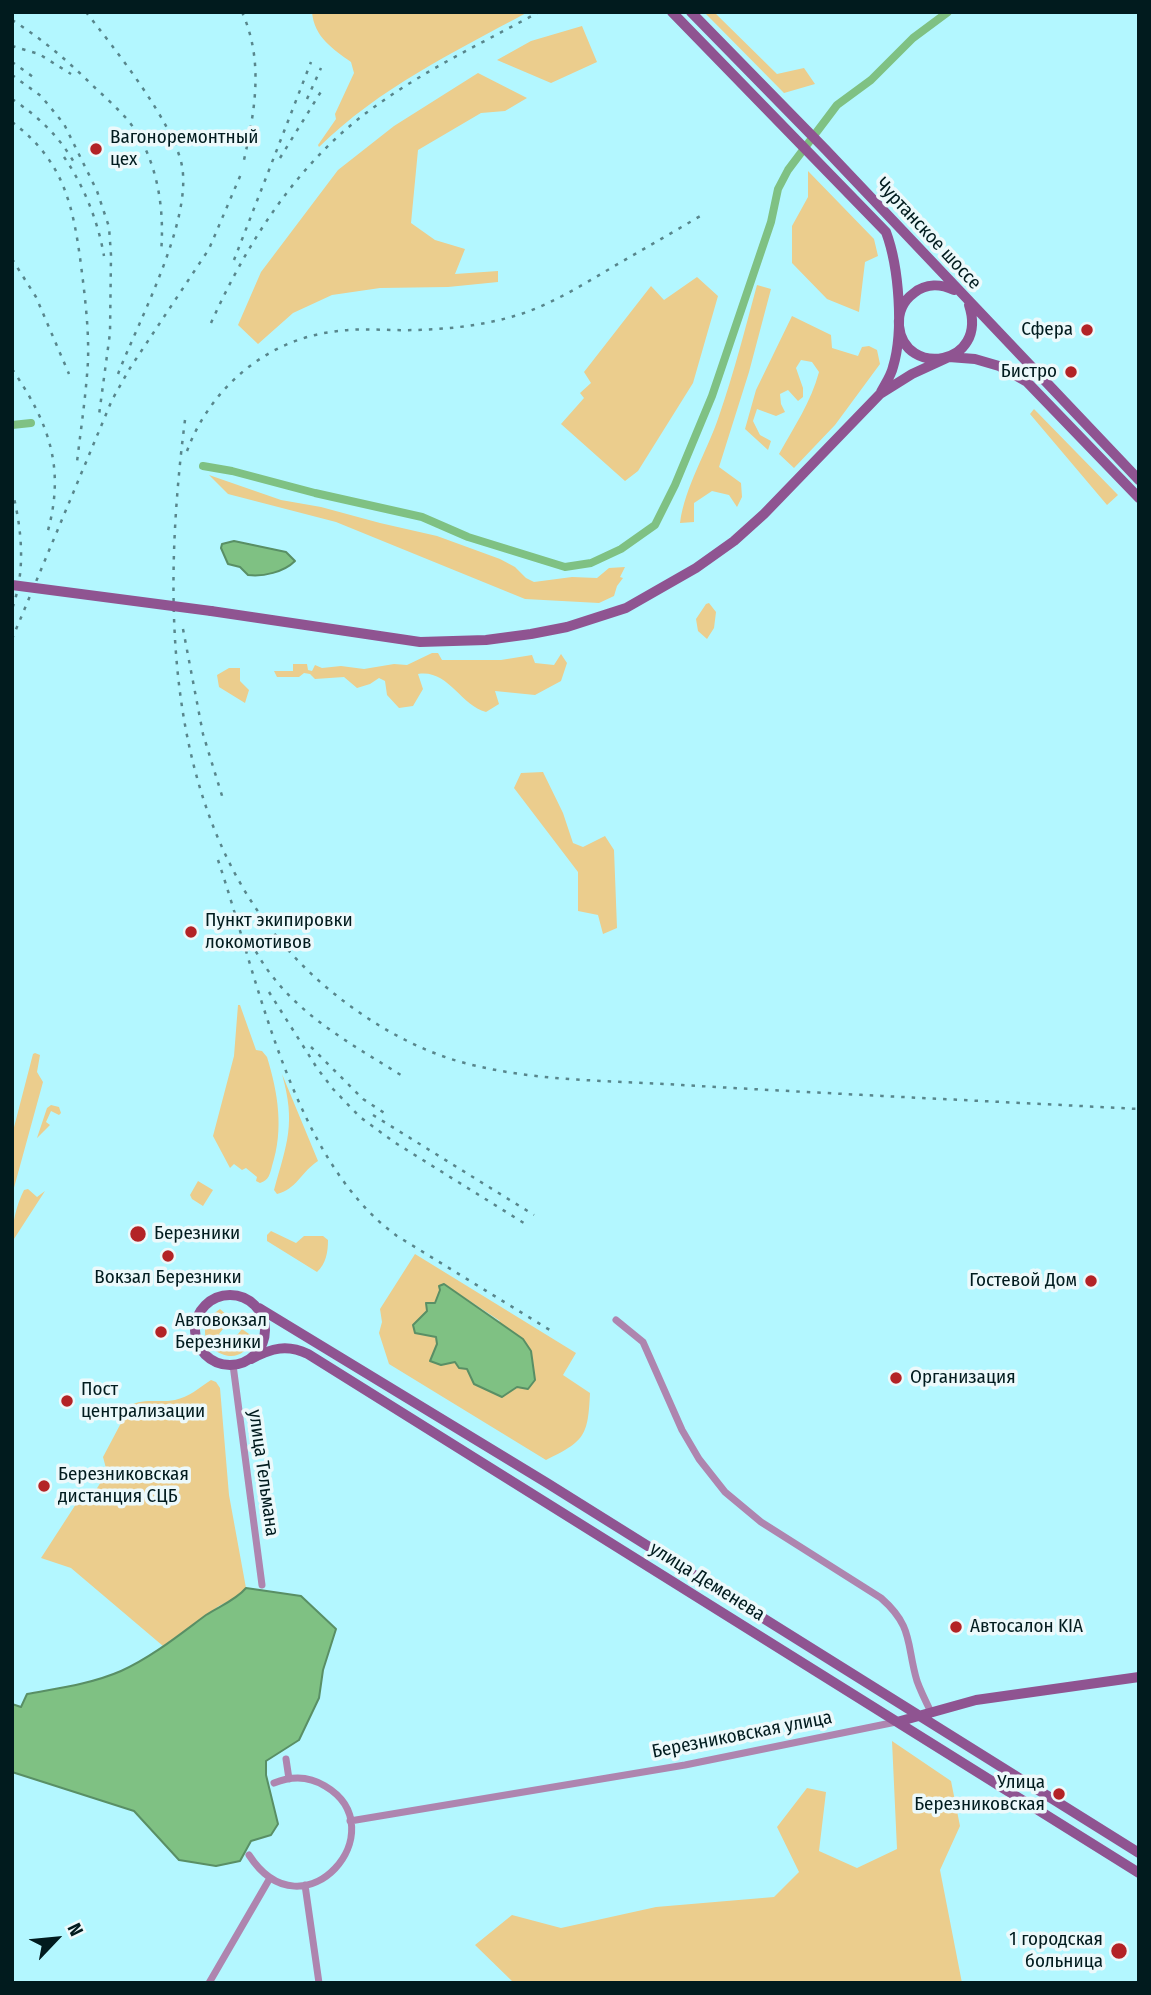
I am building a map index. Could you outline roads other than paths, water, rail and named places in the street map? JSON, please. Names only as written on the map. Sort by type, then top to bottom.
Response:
[{"type":"street","name":"Чуртанское шоссе","points":[[671,12],[886,232],[892,250],[899,319],[893,369],[880,394]]},
{"type":"street","name":"Чуртанское шоссе","points":[[691,12],[1139,480]]},
{"type":"street","points":[[12,584],[420,642],[486,640],[531,634],[584,622],[635,603],[696,568],[734,541],[764,514],[880,394],[912,374],[949,357],[960,351],[968,342],[973,318],[964,298],[941,285],[918,290],[908,297],[902,307],[900,331],[913,352],[924,358],[949,357],[975,359],[999,366],[1027,382],[1139,499]]},
{"type":"street","points":[[228,1294],[245,1298],[259,1308],[266,1332],[262,1346],[251,1359],[233,1365],[215,1362],[200,1348],[195,1334],[195,1323],[200,1311],[214,1298],[228,1294]]},
{"type":"street","name":"улица Деменева","points":[[259,1308],[547,1483],[1139,1853]]},
{"type":"street","points":[[616,1320],[639,1337],[647,1349],[682,1430],[699,1459],[725,1492],[749,1514],[894,1609],[907,1632],[917,1680],[931,1712]]},
{"type":"street","name":"улица Деменева","points":[[251,1359],[280,1347],[290,1347],[308,1354],[1139,1873]]},
{"type":"street","name":"улица Тельмана","points":[[233,1365],[262,1585]]},
{"type":"street","name":"Березниковская улица","points":[[350,1821],[685,1765],[897,1721],[976,1700],[1139,1677]]},
{"type":"street","points":[[286,1759],[289,1779]]},
{"type":"street","points":[[249,1856],[256,1867],[270,1878],[294,1886],[305,1885],[333,1873],[342,1862],[350,1843],[350,1821],[338,1796],[327,1787],[301,1778],[274,1783]]},
{"type":"street","points":[[209,1983],[270,1878]]},
{"type":"street","points":[[305,1885],[319,1983]]},
{"type":"waterway","points":[[203,466],[422,517],[468,537],[565,567],[591,563],[621,549],[655,525],[675,485],[712,396],[771,222],[778,189],[788,170],[837,105],[871,80],[913,38],[948,12]]},
{"type":"waterway","points":[[12,425],[31,423]]},
{"type":"railway","points":[[86,12],[127,65],[155,108],[168,129],[182,166],[183,189],[172,242],[118,374]]},
{"type":"railway","points":[[242,12],[249,30],[255,67],[254,104],[244,160]]},
{"type":"railway","points":[[211,323],[242,261],[279,203],[324,150],[349,126],[416,79],[539,12]]},
{"type":"railway","points":[[12,20],[44,42],[73,67],[127,119],[137,133],[146,149],[157,183],[162,218],[161,253]]},
{"type":"railway","points":[[12,46],[39,54],[71,74]]},
{"type":"railway","points":[[12,62],[36,79]]},
{"type":"railway","points":[[234,260],[311,62]]},
{"type":"railway","points":[[307,99],[321,68]]},
{"type":"railway","points":[[12,75],[41,96],[64,124],[97,191],[109,227],[110,333],[99,415]]},
{"type":"railway","points":[[280,158],[322,90]]},
{"type":"railway","points":[[12,99],[48,128],[75,164]]},
{"type":"railway","points":[[12,122],[44,152],[55,169],[69,204],[78,243],[88,361],[77,462]]},
{"type":"railway","points":[[64,157],[89,204],[104,256]]},
{"type":"railway","points":[[12,639],[112,400],[130,368],[209,249],[241,174]]},
{"type":"railway","points":[[187,451],[197,428],[225,388],[262,357],[284,346],[307,337],[342,331],[442,329],[482,324],[521,314],[575,289],[702,215]]},
{"type":"railway","points":[[12,259],[36,297],[69,374]]},
{"type":"railway","points":[[12,369],[36,408],[50,447],[55,488],[47,534]]},
{"type":"railway","points":[[185,420],[177,495],[174,572],[176,649],[185,725],[203,798],[232,867],[272,931],[326,987],[355,1009],[401,1038],[434,1053],[479,1067],[537,1076],[1139,1109]]},
{"type":"railway","points":[[12,490],[21,550],[19,580],[12,609]]},
{"type":"railway","points":[[183,629],[203,734],[223,799]]},
{"type":"railway","points":[[218,860],[283,1064],[305,1115],[330,1162],[361,1203],[397,1236],[553,1332]]},
{"type":"railway","points":[[251,942],[264,965],[298,1004],[338,1035],[404,1077]]},
{"type":"railway","points":[[269,992],[317,1068],[360,1117],[394,1142],[527,1225]]},
{"type":"railway","points":[[311,1047],[363,1099],[389,1116]]},
{"type":"railway","points":[[373,1115],[534,1215]]},
{"type":"place","name":"Вагоноремонтный цех","points":[[96,149]]},
{"type":"place","name":"Сфера","points":[[1087,330]]},
{"type":"place","name":"Бистро","points":[[1071,372]]},
{"type":"place","name":"Пункт экипировки локомотивов","points":[[191,932]]},
{"type":"place","name":"Березники","points":[[138,1234]]},
{"type":"place","name":"Вокзал Березники","points":[[168,1256]]},
{"type":"place","name":"Гостевой Дом","points":[[1091,1281]]},
{"type":"place","name":"Автовокзал Березники","points":[[161,1332]]},
{"type":"place","name":"Организация","points":[[896,1378]]},
{"type":"place","name":"Пост централизации","points":[[67,1401]]},
{"type":"place","name":"Березниковская дистанция СЦБ","points":[[44,1486]]},
{"type":"place","name":"Автосалон KIA","points":[[956,1627]]},
{"type":"place","name":"Улица Березниковская","points":[[1059,1794]]},
{"type":"place","name":"1 городская больница","points":[[1119,1951]]}]
